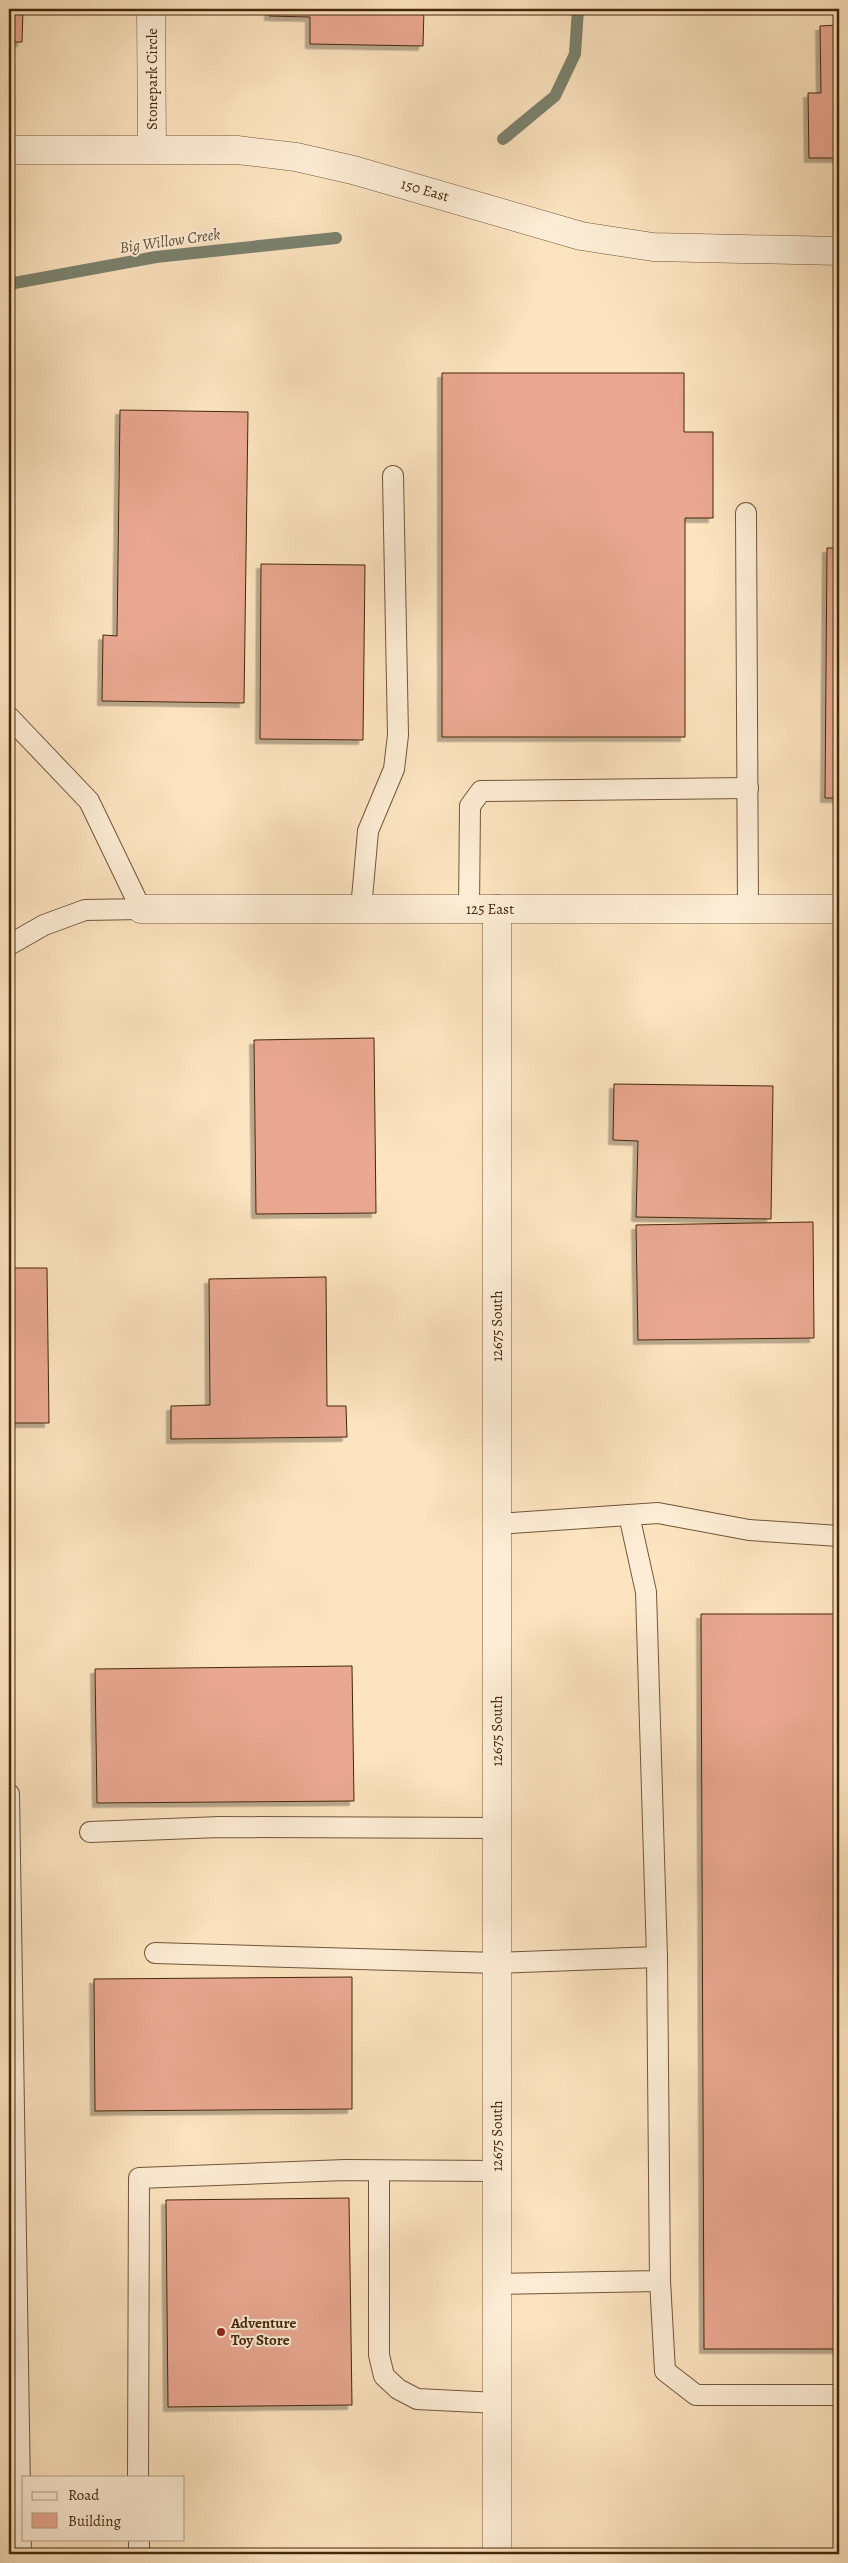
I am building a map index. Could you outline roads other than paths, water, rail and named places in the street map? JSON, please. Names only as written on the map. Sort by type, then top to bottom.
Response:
[{"type":"street","name":"Stonepark Circle","points":[[152,9],[152,149]]},
{"type":"street","name":"150 East","points":[[9,150],[237,150],[296,157],[353,170],[581,236],[652,247],[839,251]]},
{"type":"street","name":"125 East","points":[[141,909],[839,909]]},
{"type":"street","name":"12675 South","points":[[497,909],[497,2554]]},
{"type":"lane","points":[[361,909],[368,831],[394,769],[398,735],[393,476]]},
{"type":"lane","points":[[746,513],[748,909]]},
{"type":"lane","points":[[9,716],[89,801],[141,909],[85,910],[44,925],[9,945]]},
{"type":"lane","points":[[469,909],[470,806],[481,790],[748,788]]},
{"type":"lane","points":[[497,1524],[658,1513],[749,1530],[839,1536]]},
{"type":"lane","points":[[629,1515],[646,1592],[657,1957],[660,2281],[665,2370],[696,2395],[839,2395]]},
{"type":"lane","points":[[9,1794],[11,2022],[21,2554]]},
{"type":"lane","points":[[90,1832],[220,1827],[497,1828]]},
{"type":"lane","points":[[155,1953],[497,1963],[657,1957]]},
{"type":"lane","points":[[138,2476],[139,2178],[379,2171],[497,2171]]},
{"type":"lane","points":[[379,2171],[379,2355],[384,2376],[398,2389],[417,2399],[497,2403]]},
{"type":"lane","points":[[497,2284],[660,2281]]},
{"type":"lane","points":[[139,2540],[139,2554]]},
{"type":"waterway","name":"Big Willow Creek","points":[[503,139],[555,96],[575,54],[578,9]]},
{"type":"waterway","name":"Big Willow Creek","points":[[9,284],[156,257],[336,238]]},
{"type":"place","name":"Adventure Toy Store","points":[[221,2332]]}]
